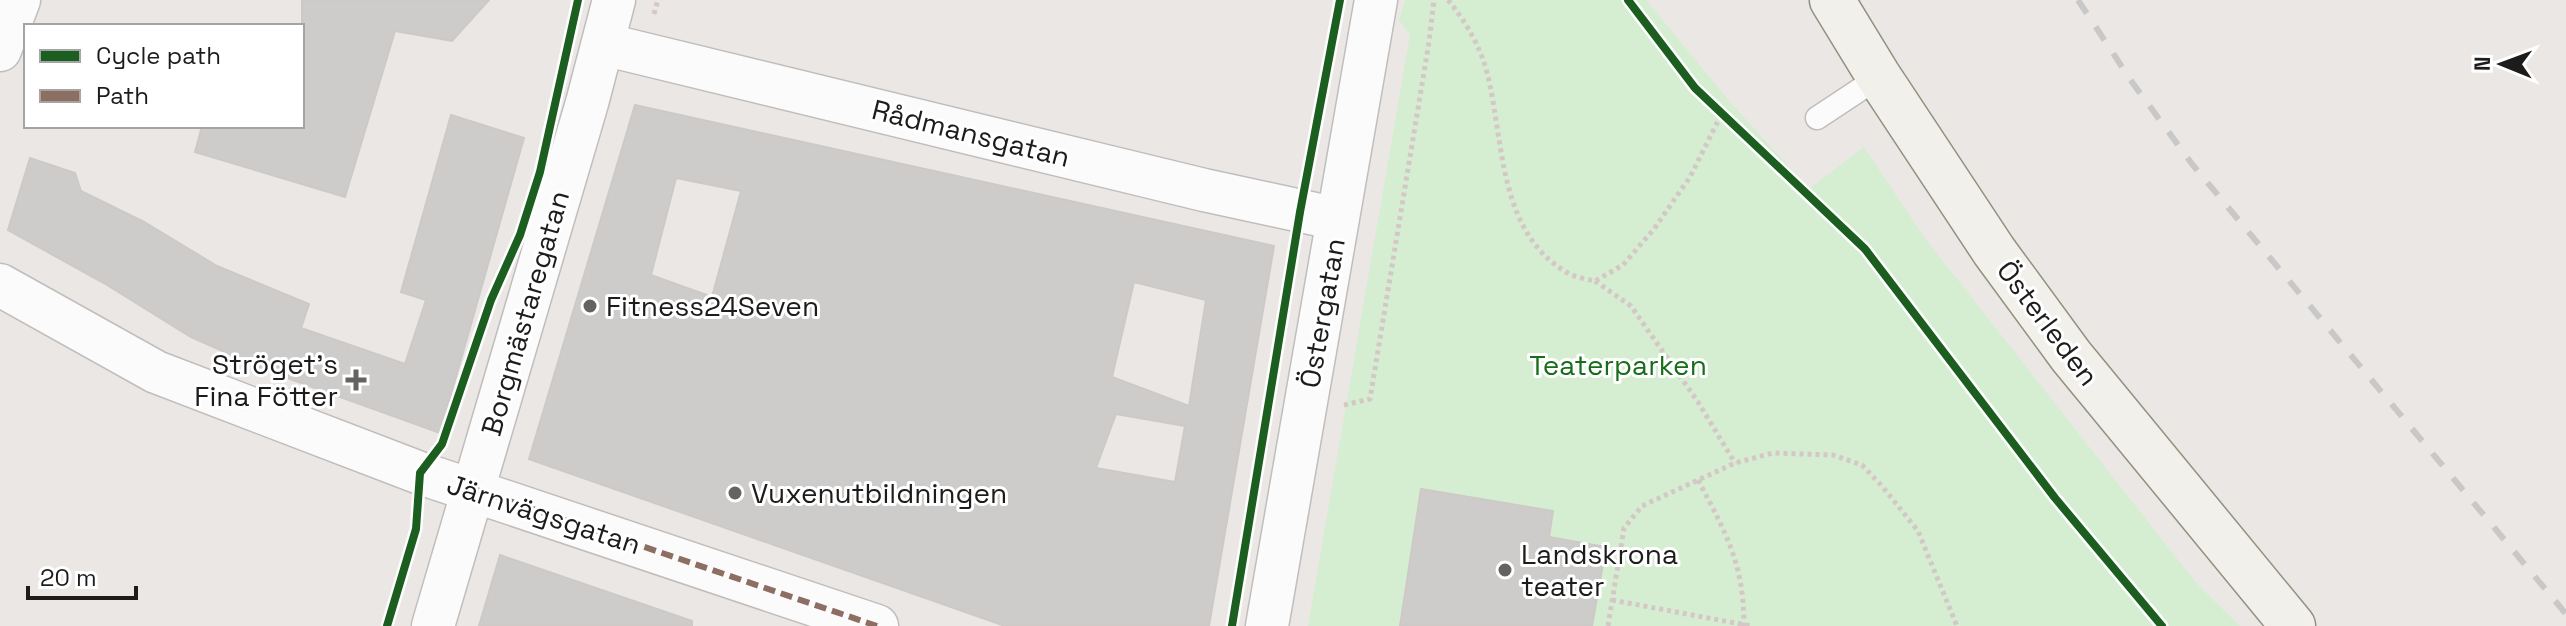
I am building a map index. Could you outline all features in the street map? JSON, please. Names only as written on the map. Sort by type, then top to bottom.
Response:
[{"type":"street","points":[[0,50],[19,0]]},
{"type":"street","name":"Borgmästaregatan","points":[[433,626],[614,0]]},
{"type":"street","name":"Östergatan","points":[[1267,626],[1376,0]]},
{"type":"street","name":"Österleden","points":[[1832,0],[1994,251],[2071,356],[2293,626]]},
{"type":"street","name":"Rådmansgatan","points":[[603,44],[1204,190],[1338,219]]},
{"type":"street","name":"Järnvägsgatan","points":[[0,285],[156,372],[420,473],[877,626]]},
{"type":"lane","points":[[1817,118],[1879,77]]},
{"type":"path","points":[[1340,418],[1344,405],[1370,399],[1434,0]]},
{"type":"path","points":[[1448,0],[1467,24],[1489,77],[1503,164],[1515,212],[1537,250],[1568,274],[1595,281],[1631,306],[1698,402],[1735,463]]},
{"type":"path","points":[[1595,281],[1623,265],[1654,229],[1690,177],[1722,113]]},
{"type":"path","points":[[1608,626],[1624,528],[1642,506],[1735,463],[1773,453],[1833,455],[1862,465],[1918,531],[1957,626]]},
{"type":"path","points":[[1612,600],[1746,626],[1737,561],[1722,524],[1698,480]]},
{"type":"green space","name":"Teaterparken","points":[[1405,0],[1646,0],[1731,103],[1809,189],[1864,147],[1924,237],[2197,584],[2240,626],[1308,626],[1410,35],[1399,20]]},
{"type":"building","points":[[302,0],[489,0],[452,41],[395,31],[345,197],[195,152],[201,128],[304,128]]},
{"type":"building","points":[[635,105],[1274,246],[1209,626],[1005,626],[529,459]],"holes":[[[676,178],[741,191],[712,297],[651,275]],[[1134,282],[1206,300],[1189,406],[1112,377]],[[1116,414],[1185,426],[1175,482],[1096,468]]]},
{"type":"building","points":[[451,115],[524,138],[440,433],[268,371],[191,337],[107,285],[8,230],[30,158],[75,173],[81,191],[144,222],[217,266],[309,304],[301,328],[405,364],[426,300],[401,292]]},
{"type":"building","name":"Landskrona teater","points":[[1421,489],[1553,511],[1549,537],[1606,547],[1592,626],[1400,626]]},
{"type":"building","points":[[500,555],[692,621],[692,626],[479,626]]},
{"type":"railway","points":[[2078,0],[2132,82],[2192,164],[2566,614]]},
{"type":"marked path","points":[[474,489],[877,626]]},
{"type":"cycle path","points":[[387,626],[416,529],[420,473],[442,444],[491,300],[520,235],[540,172],[578,0]]},
{"type":"cycle path","points":[[1232,626],[1300,212],[1340,0]]},
{"type":"cycle path","points":[[1628,0],[1695,88],[1865,249],[2055,498],[2162,626]]},
{"type":"place","name":"Fitness24Seven","points":[[590,306]]},
{"type":"place","name":"Ströget's Fina Fötter","points":[[356,380]]},
{"type":"place","name":"Vuxenutbildningen","points":[[735,493]]},
{"type":"place","name":"Landskrona teater","points":[[1505,570]]}]
